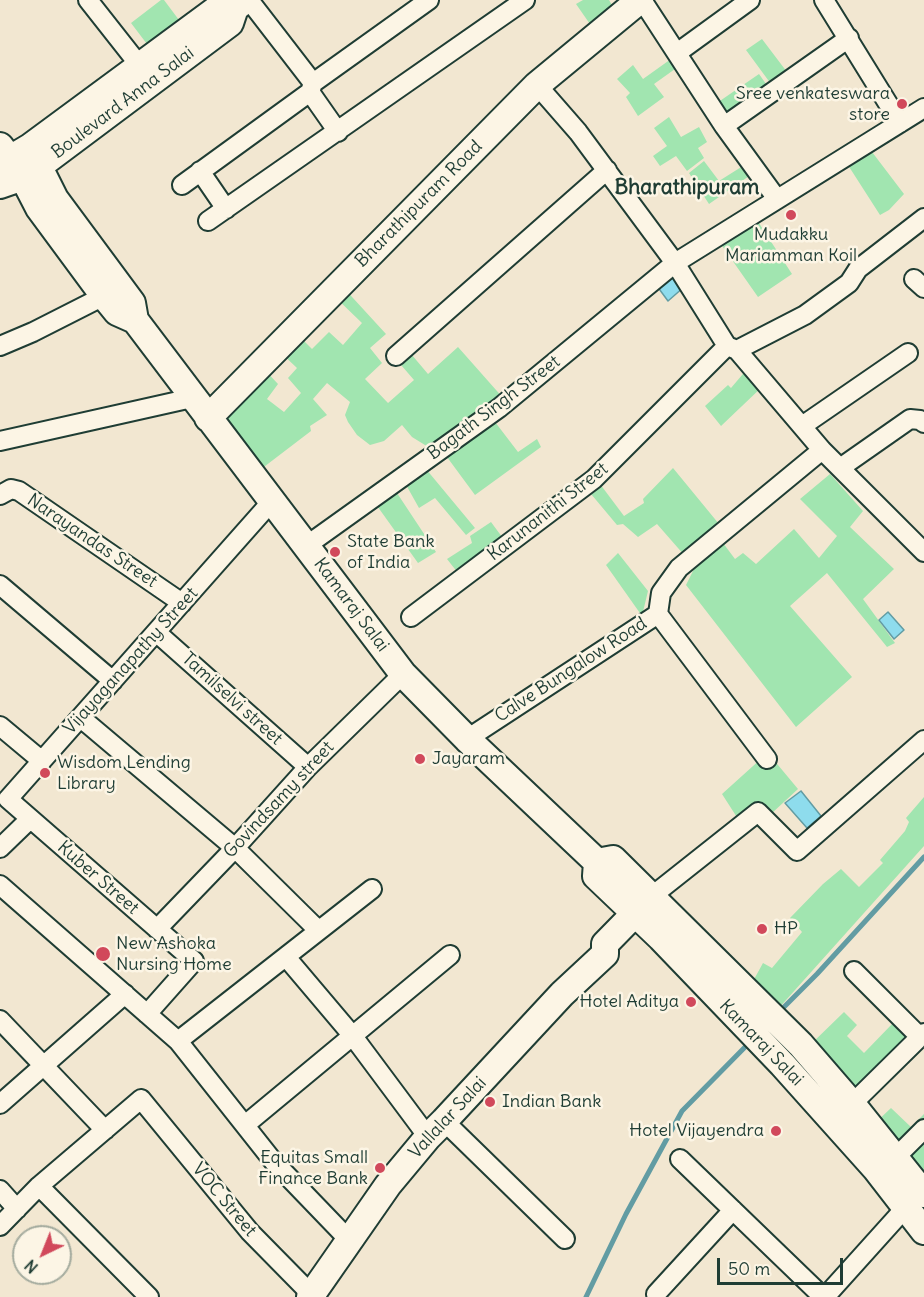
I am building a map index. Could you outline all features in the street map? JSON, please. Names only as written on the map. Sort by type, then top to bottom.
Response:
[{"type":"main road","name":"Bharathipuram Road","points":[[208,418],[537,85],[641,0]]},
{"type":"main road","name":"Boulevard Anna Salai","points":[[14,164],[217,9],[243,3]]},
{"type":"main road","name":"Boulevard Anna Salai","points":[[14,164],[75,140],[230,23],[243,3]]},
{"type":"main road","points":[[55,199],[64,159],[75,140]]},
{"type":"main road","name":"Kamaraj Salai","points":[[14,164],[55,199],[132,303],[135,320],[192,398],[404,674],[466,739],[597,862],[596,876],[649,910],[743,986],[801,1045],[895,1158],[918,1198],[924,1231]]},
{"type":"main road","name":"Kamaraj Salai","points":[[14,164],[39,208],[104,296],[117,312],[135,320]]},
{"type":"main road","name":"Kamaraj Salai","points":[[649,910],[725,1005],[783,1064],[876,1169],[918,1198]]},
{"type":"main road","name":"Vallalar Salai","points":[[311,1296],[388,1185],[436,1129],[562,994],[605,954],[605,944],[649,910]]},
{"type":"street","points":[[88,0],[140,66]]},
{"type":"street","points":[[182,185],[429,0]]},
{"type":"street","points":[[208,221],[525,0]]},
{"type":"street","points":[[641,0],[724,126],[777,199]]},
{"type":"street","points":[[677,53],[750,0]]},
{"type":"street","points":[[824,0],[900,123]]},
{"type":"street","points":[[243,3],[311,88],[338,132]]},
{"type":"street","points":[[724,126],[849,38]]},
{"type":"street","points":[[537,85],[607,170],[675,263],[732,348],[822,450],[924,552]]},
{"type":"street","name":"Bagath Singh Street","points":[[306,546],[499,408],[675,263],[924,108]]},
{"type":"street","points":[[396,356],[607,170]]},
{"type":"street","points":[[200,171],[226,209]]},
{"type":"street","name":"Karunanithi Street","points":[[411,617],[594,479],[732,348],[805,315],[849,283],[858,268],[924,218]]},
{"type":"street","points":[[0,346],[104,296]]},
{"type":"street","points":[[802,426],[908,353]]},
{"type":"street","points":[[0,441],[192,398]]},
{"type":"street","points":[[840,468],[910,419],[924,423]]},
{"type":"street","name":"Calve Bungalow Road","points":[[466,739],[658,614],[661,593],[679,568],[822,450]]},
{"type":"street","name":"Narayandas Street","points":[[0,495],[11,489],[19,491],[182,603]]},
{"type":"street","name":"Vijayaganapathy Street","points":[[30,819],[8,799],[272,501]]},
{"type":"street","points":[[0,585],[113,681]]},
{"type":"street","points":[[658,614],[767,759]]},
{"type":"street","name":"Tamilselvi street","points":[[156,632],[308,767]]},
{"type":"street","name":"Govindsamy street","points":[[157,929],[235,848],[308,767],[404,674]]},
{"type":"street","points":[[81,717],[235,848],[318,930]]},
{"type":"street","points":[[0,726],[42,761]]},
{"type":"street","points":[[649,910],[758,812],[797,851],[924,740]]},
{"type":"street","points":[[0,848],[30,819]]},
{"type":"street","name":"Kuber Street","points":[[30,819],[194,961],[147,1014]]},
{"type":"street","points":[[0,885],[178,1041],[273,1161],[350,1241]]},
{"type":"street","points":[[178,1041],[372,889]]},
{"type":"street","points":[[244,1125],[450,955]]},
{"type":"street","points":[[286,957],[436,1129],[565,1239]]},
{"type":"street","points":[[852,1104],[922,1035],[854,971]]},
{"type":"street","points":[[0,1104],[125,994]]},
{"type":"street","points":[[0,1020],[105,1130],[39,1186],[0,1226]]},
{"type":"street","name":"VOC Street","points":[[105,1130],[141,1099],[250,1232],[311,1296]]},
{"type":"street","points":[[895,1158],[924,1130]]},
{"type":"street","points":[[680,1159],[824,1297],[918,1198]]},
{"type":"street","points":[[39,1186],[149,1297]]},
{"type":"street","points":[[0,1190],[17,1209]]},
{"type":"street","points":[[656,1294],[733,1210]]},
{"type":"green space","points":[[164,0],[182,24],[150,48],[131,23]]},
{"type":"green space","points":[[583,0],[609,0],[616,12],[592,27],[576,4]]},
{"type":"green space","points":[[762,39],[787,72],[771,84],[746,50]]},
{"type":"green space","points":[[671,59],[675,69],[654,84],[664,97],[638,116],[626,97],[630,93],[617,79],[633,65],[643,79]]},
{"type":"green space","points":[[759,74],[771,91],[725,124],[714,105]]},
{"type":"green space","points":[[669,117],[681,137],[699,127],[707,142],[698,148],[704,158],[687,171],[676,156],[660,166],[653,156],[667,146],[654,128]]},
{"type":"green space","points":[[869,148],[904,194],[889,210],[880,215],[846,162]]},
{"type":"green space","points":[[704,161],[719,181],[746,164],[752,174],[709,204],[689,173]]},
{"type":"green space","points":[[755,217],[792,274],[758,297],[718,240]]},
{"type":"green space","points":[[342,286],[386,334],[370,348],[382,363],[365,379],[388,403],[414,380],[395,358],[406,348],[428,374],[458,347],[504,399],[433,450],[412,437],[402,425],[384,441],[370,445],[357,435],[348,422],[345,415],[350,402],[327,383],[313,399],[327,415],[310,426],[311,431],[256,473],[213,419],[263,368],[278,384],[267,399],[284,412],[301,393],[288,378],[297,368],[279,351],[296,333],[312,349],[329,332],[343,345],[362,323],[333,295]]},
{"type":"green space","points":[[748,368],[763,386],[721,426],[705,406],[728,385],[731,388]]},
{"type":"green space","points":[[492,418],[518,452],[537,439],[541,447],[475,495],[444,453]]},
{"type":"green space","points":[[673,468],[719,524],[685,556],[657,524],[638,537],[623,524],[617,525],[586,488],[597,480],[624,516],[644,503],[643,499]]},
{"type":"green space","points":[[426,469],[475,528],[466,535],[435,498],[419,508],[405,483]]},
{"type":"green space","points":[[830,474],[863,511],[850,527],[894,569],[863,599],[895,643],[887,647],[827,573],[790,606],[852,677],[796,727],[686,585],[699,559],[720,539],[735,559],[743,553],[756,564],[794,529],[819,558],[837,536],[800,499]]},
{"type":"green space","points":[[395,490],[436,552],[418,563],[375,503]]},
{"type":"green space","points":[[491,522],[505,541],[458,573],[447,559],[472,543],[470,536]]},
{"type":"green space","points":[[618,553],[648,591],[642,616],[606,565]]},
{"type":"green space","points":[[763,757],[773,759],[798,789],[771,814],[740,822],[722,794]]},
{"type":"green space","points":[[924,797],[924,846],[778,1009],[752,983],[763,963],[772,968],[802,932],[790,918],[841,869],[859,887],[883,863],[880,860],[905,831],[909,822],[906,818]]},
{"type":"green space","points":[[844,1012],[857,1025],[847,1036],[864,1053],[895,1021],[916,1035],[853,1096],[808,1047]]},
{"type":"green space","points":[[891,1108],[911,1127],[924,1114],[924,1127],[895,1156],[872,1126]]},
{"type":"green space","points":[[924,1135],[924,1189],[900,1158]]},
{"type":"water","points":[[674,266],[684,287],[668,301],[654,282]]},
{"type":"water","points":[[888,612],[904,630],[894,639],[879,620]]},
{"type":"water","points":[[801,791],[821,816],[807,828],[785,803]]},
{"type":"waterway","points":[[778,1013],[817,974],[924,857]]},
{"type":"waterway","points":[[586,1297],[626,1214],[682,1111],[751,1041]]},
{"type":"place","name":"Sree venkateswara store","points":[[902,104]]},
{"type":"place","name":"Mudakku Mariamman Koil","points":[[791,215]]},
{"type":"place","name":"State Bank of India","points":[[335,552]]},
{"type":"place","name":"Jayaram","points":[[420,759]]},
{"type":"place","name":"Wisdom Lending Library","points":[[45,773]]},
{"type":"place","name":"HP","points":[[762,929]]},
{"type":"place","name":"New Ashoka Nursing Home","points":[[103,954]]},
{"type":"place","name":"Hotel Aditya","points":[[691,1002]]},
{"type":"place","name":"Indian Bank","points":[[490,1102]]},
{"type":"place","name":"Hotel Vijayendra","points":[[776,1131]]},
{"type":"place","name":"Equitas Small Finance Bank","points":[[380,1168]]},
{"type":"district","name":"Bharathipuram","points":[[687,188]]}]
